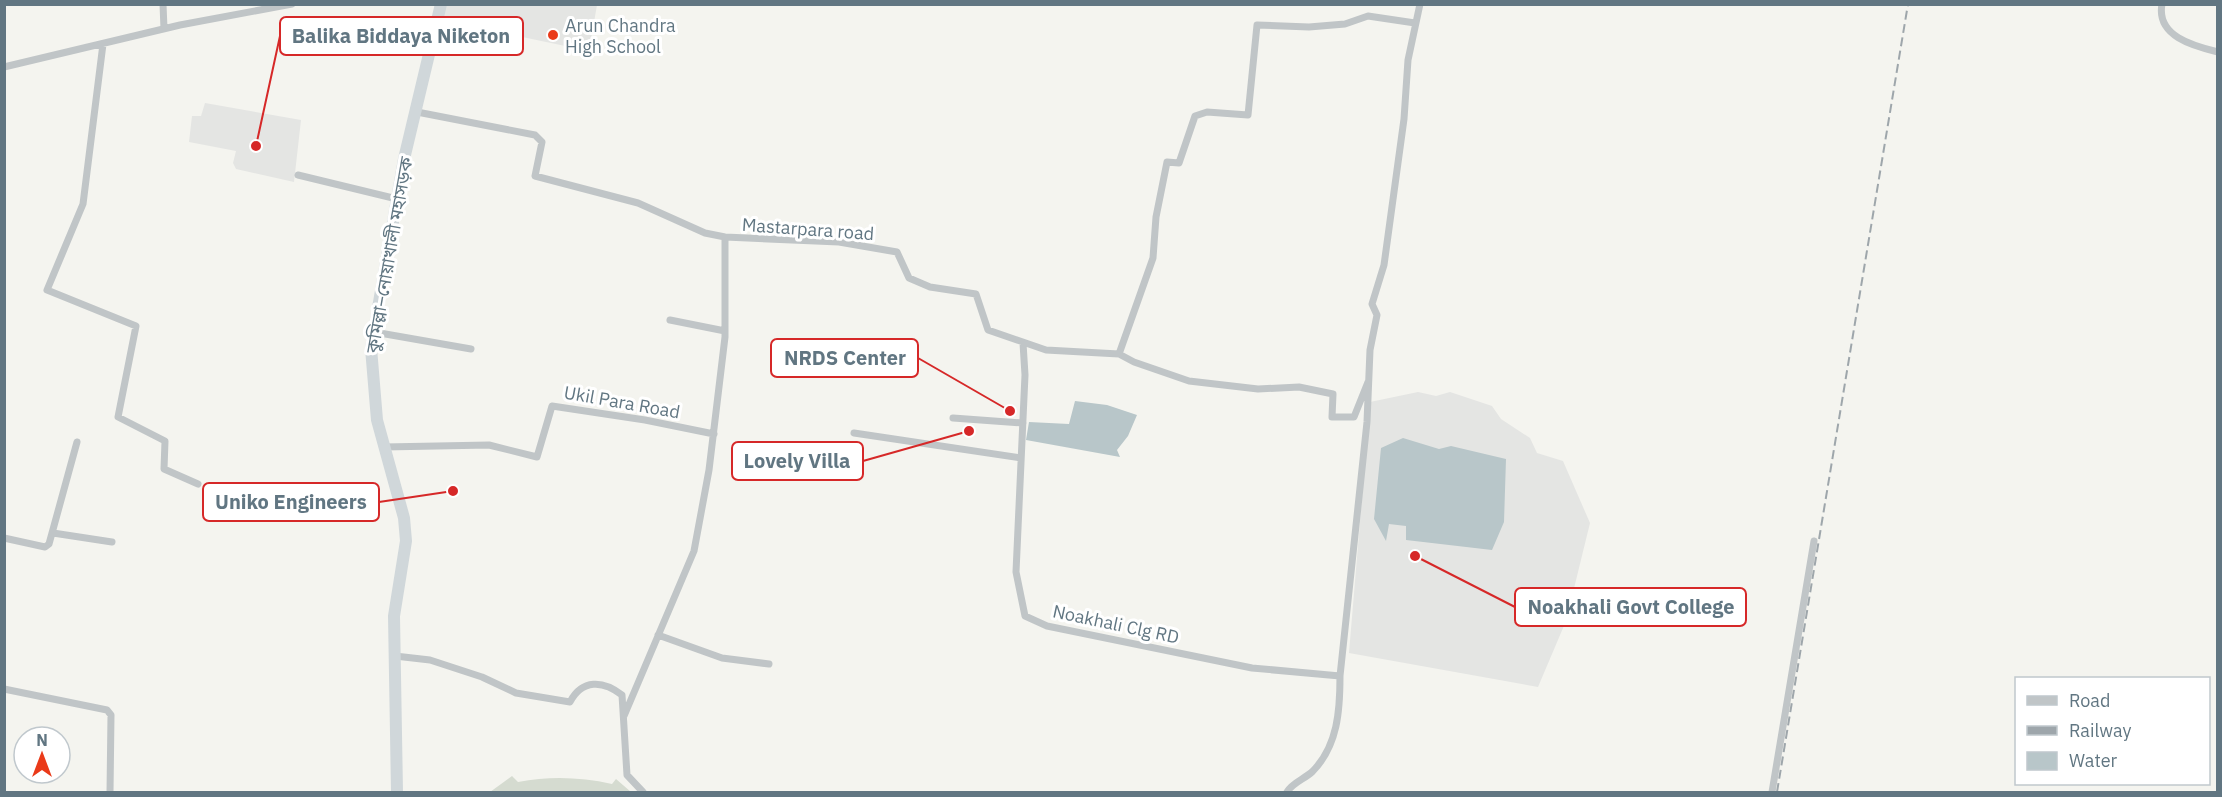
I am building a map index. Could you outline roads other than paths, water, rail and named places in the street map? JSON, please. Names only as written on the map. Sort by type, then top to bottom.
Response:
[{"type":"highway","name":"কুমিল্লা–নোয়াখালী মহাসড়ক","points":[[397,792],[394,616],[405,540],[404,518],[377,420],[371,364],[374,333],[404,159],[441,4]]},
{"type":"street","points":[[163,4],[164,29]]},
{"type":"street","points":[[4,67],[164,29],[292,4]]},
{"type":"street","points":[[1287,792],[1312,772],[1332,745],[1337,724],[1367,422],[1368,382],[1377,315],[1372,304],[1384,265],[1404,119],[1408,60],[1420,4]]},
{"type":"street","points":[[2162,4],[2161,20],[2166,29],[2198,47],[2217,52]]},
{"type":"street","points":[[1119,354],[1153,258],[1156,217],[1167,162],[1179,163],[1195,116],[1207,112],[1248,115],[1257,25],[1309,27],[1336,25],[1368,16],[1415,23]]},
{"type":"street","points":[[103,44],[83,204],[46,290],[136,326],[118,417],[165,441],[164,469],[198,484]]},
{"type":"street","name":"Mastarpara road","points":[[417,112],[535,135],[542,142],[536,176],[638,203],[705,233],[725,237],[839,242],[897,252],[909,278],[930,287],[976,294],[988,330],[1046,350],[1119,354],[1134,363],[1189,381],[1258,389],[1299,387],[1333,394],[1332,417],[1354,417],[1368,382]]},
{"type":"street","points":[[298,175],[397,199]]},
{"type":"street","points":[[624,716],[694,551],[714,434],[725,331],[725,237]]},
{"type":"street","points":[[670,320],[725,331]]},
{"type":"street","points":[[374,333],[471,349]]},
{"type":"street","name":"Noakhali Clg RD","points":[[1023,343],[1023,423],[1016,572],[1024,616],[1030,621],[1252,668],[1340,676]]},
{"type":"street","name":"Ukil Para Road","points":[[384,447],[489,445],[537,457],[552,406],[645,420],[714,434]]},
{"type":"street","points":[[953,418],[1023,423]]},
{"type":"street","points":[[854,433],[1021,458]]},
{"type":"street","points":[[4,538],[45,548],[53,533],[77,442]]},
{"type":"street","points":[[53,533],[112,542]]},
{"type":"street","points":[[1772,792],[1814,541]]},
{"type":"street","points":[[658,635],[722,658],[769,664]]},
{"type":"street","points":[[395,656],[430,660],[482,677],[516,693],[570,702],[577,690],[586,684],[613,688],[622,695],[627,775],[643,792]]},
{"type":"street","points":[[4,689],[107,710],[111,715],[110,792]]},
{"type":"water","points":[[1075,401],[1107,405],[1137,415],[1128,436],[1117,450],[1120,457],[1026,440],[1029,422],[1069,424]]},
{"type":"water","points":[[1403,438],[1439,449],[1451,446],[1506,459],[1504,522],[1492,550],[1406,540],[1406,526],[1389,524],[1386,541],[1374,519],[1381,448]]},
{"type":"railway","points":[[1777,792],[1908,4]]},
{"type":"place","name":"Arun Chandra High School","points":[[553,35]]},
{"type":"place","name":"Balika Biddaya Niketon","points":[[256,146]]},
{"type":"place","name":"NRDS Center","points":[[1010,411]]},
{"type":"place","name":"Lovely Villa","points":[[969,431]]},
{"type":"place","name":"Uniko Engineers","points":[[453,491]]},
{"type":"place","name":"Noakhali Govt College","points":[[1415,556]]}]
